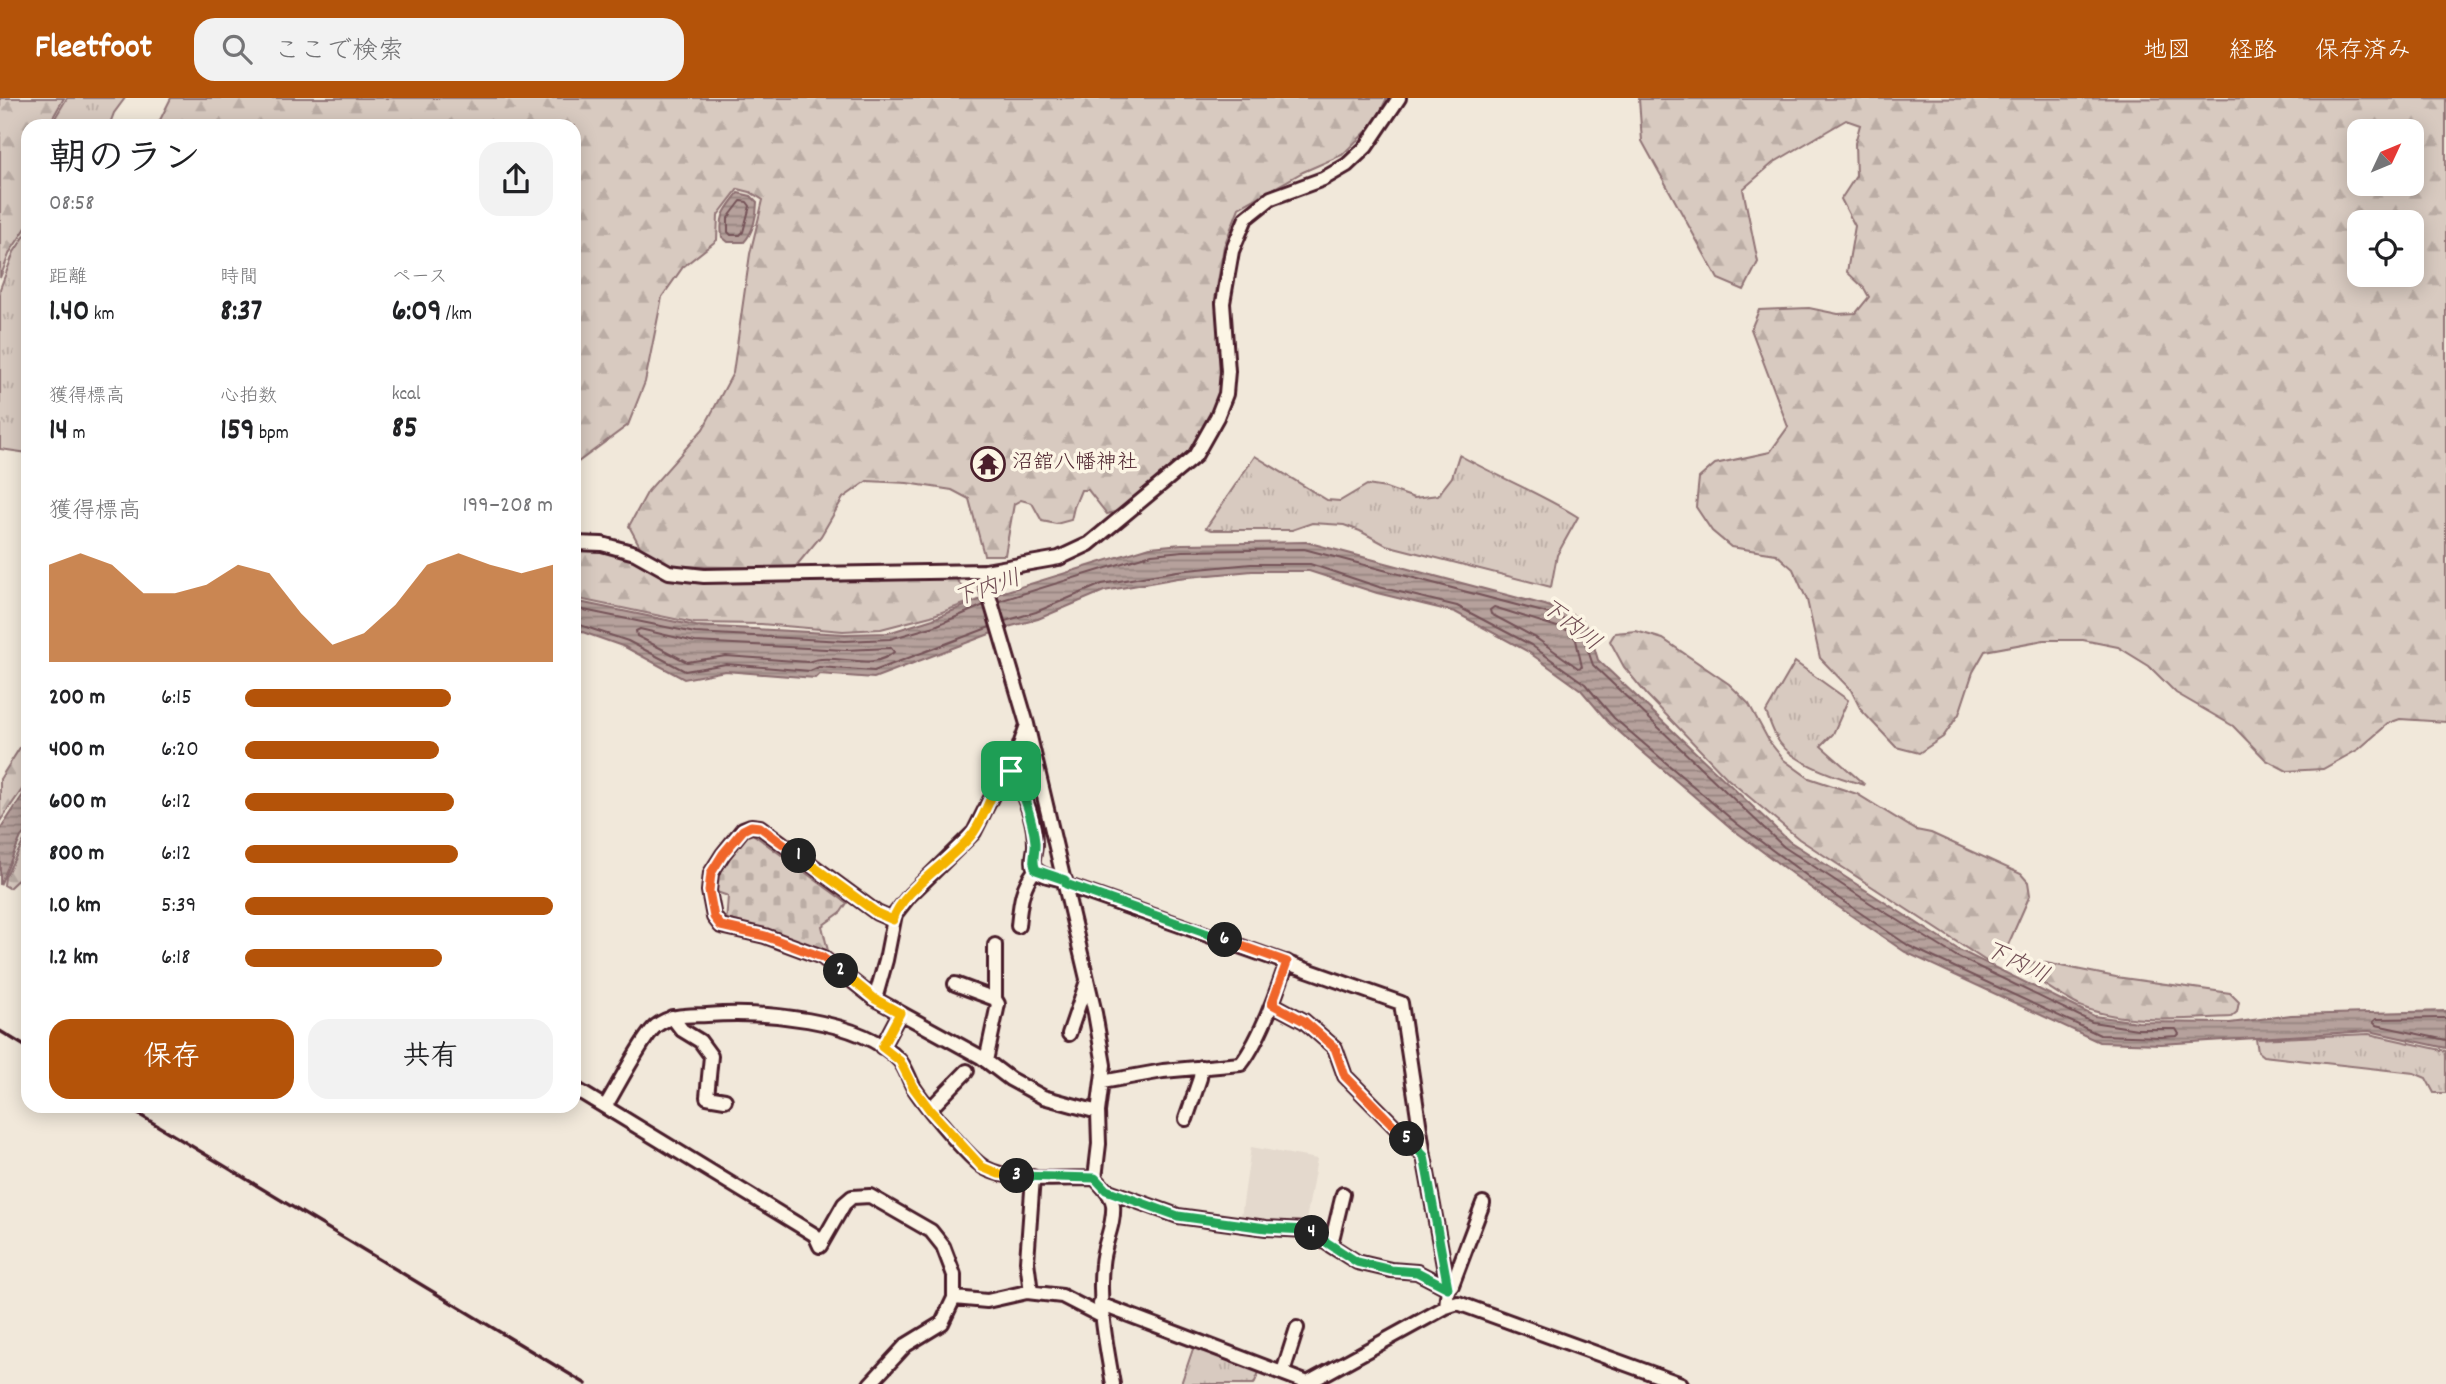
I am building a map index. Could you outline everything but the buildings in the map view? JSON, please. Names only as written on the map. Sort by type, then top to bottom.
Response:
[{"type":"street","points":[[581,543],[602,544],[635,553],[669,572],[704,576],[985,576],[1059,558],[1089,544],[1195,456],[1217,417],[1226,394],[1228,371],[1223,303],[1232,251],[1247,218],[1271,198],[1322,179],[1348,164],[1366,147],[1399,98]]},
{"type":"street","points":[[968,565],[1022,557],[1059,558]]},
{"type":"street","points":[[985,576],[1027,724],[1065,882],[1104,1065],[1098,1112],[1099,1144],[1095,1178]]},
{"type":"street","points":[[875,999],[895,914],[910,895],[974,832],[1001,778],[1011,771],[1027,724]]},
{"type":"street","points":[[1011,771],[1032,819],[1035,846],[1033,864],[1036,870],[1401,1003],[1424,1156],[1448,1288],[1447,1307]]},
{"type":"street","points":[[893,920],[877,913],[760,827],[751,826],[743,830],[711,873],[710,901],[714,917],[721,926],[765,936],[822,957],[875,999],[986,1061],[1010,1079],[1043,1097],[1098,1112]]},
{"type":"street","points":[[1018,926],[1021,897],[1030,875],[1036,870]]},
{"type":"street","points":[[986,1061],[999,1010],[995,999],[995,945]]},
{"type":"street","points":[[1102,1082],[1201,1067],[1241,1064],[1272,1004],[1287,962]]},
{"type":"street","points":[[1069,1034],[1087,981]]},
{"type":"street","points":[[955,984],[995,999]]},
{"type":"street","points":[[1272,1004],[1304,1021],[1335,1048],[1345,1076],[1424,1156]]},
{"type":"street","points":[[605,1107],[654,1027],[672,1017],[732,1013],[804,1019],[852,1032],[882,1047],[900,1061],[913,1087],[930,1110],[982,1167],[999,1174],[1095,1178],[1106,1190],[1113,1202],[1113,1213],[1102,1261],[1101,1310],[1113,1384]]},
{"type":"street","points":[[882,1047],[900,1013]]},
{"type":"street","points":[[672,1017],[682,1030],[700,1041],[711,1056],[707,1097],[725,1100]]},
{"type":"street","points":[[1186,1119],[1201,1067]]},
{"type":"street","points":[[930,1110],[967,1071]]},
{"type":"street","points":[[581,1092],[815,1236],[820,1246],[844,1204],[852,1197],[870,1196],[931,1231],[943,1246],[954,1275],[954,1298],[942,1323],[905,1345],[873,1380],[888,1384]]},
{"type":"street","points":[[1031,1292],[1027,1261],[1033,1177]]},
{"type":"street","points":[[1106,1190],[1178,1216],[1266,1228],[1306,1230],[1357,1262],[1391,1270],[1417,1272],[1448,1288]]},
{"type":"street","points":[[1331,1244],[1343,1194]]},
{"type":"street","points":[[1448,1288],[1452,1285],[1483,1203]]},
{"type":"street","points":[[954,1298],[987,1301],[1031,1292],[1062,1296],[1283,1372],[1307,1383],[1458,1303],[1681,1384]]},
{"type":"street","points":[[1283,1372],[1297,1328]]},
{"type":"shaded area","points":[[1251,1147],[1317,1159],[1305,1226],[1254,1224],[1254,1219],[1241,1217]]},
{"type":"green space","points":[[0,98],[64,98],[52,119],[21,119],[21,236],[10,252],[0,278]]},
{"type":"green space","points":[[67,98],[125,98],[112,119],[55,118]]},
{"type":"green space","points":[[171,98],[1387,98],[1374,124],[1342,155],[1303,172],[1239,208],[1224,246],[1215,299],[1222,365],[1218,405],[1199,442],[1118,511],[1107,514],[1088,490],[1081,490],[1071,520],[1056,524],[1042,521],[1032,503],[1021,500],[1014,504],[1005,555],[984,555],[969,499],[952,490],[907,483],[867,481],[843,498],[821,536],[796,566],[788,568],[669,566],[643,552],[629,526],[648,491],[703,429],[733,373],[750,254],[763,200],[738,189],[718,215],[717,240],[683,267],[662,297],[645,382],[628,425],[581,460],[581,119],[160,119]]},
{"type":"green space","points":[[2446,98],[2446,722],[2400,719],[2389,723],[2359,749],[2323,769],[2287,771],[2266,760],[2233,726],[2176,693],[2149,666],[2118,647],[2083,640],[2044,640],[1985,651],[1973,672],[1959,714],[1943,737],[1919,753],[1896,747],[1861,710],[1851,690],[1820,658],[1807,600],[1793,569],[1776,554],[1731,547],[1712,531],[1696,507],[1699,478],[1715,464],[1770,452],[1788,427],[1751,329],[1759,310],[1809,308],[1838,314],[1856,313],[1869,297],[1864,288],[1847,272],[1855,226],[1841,199],[1856,176],[1855,143],[1860,125],[1846,120],[1773,163],[1743,189],[1758,262],[1744,290],[1718,279],[1642,141],[1639,99]]},
{"type":"green space","points":[[21,242],[21,452],[0,449],[0,289],[14,252]]},
{"type":"green space","points":[[1459,455],[1578,517],[1557,555],[1551,587],[1386,545],[1344,525],[1312,523],[1292,530],[1206,528],[1255,456],[1327,500],[1340,501],[1367,485],[1386,488],[1414,498],[1438,495],[1452,477]]},
{"type":"green space","points":[[581,548],[623,555],[668,576],[953,575],[969,596],[967,603],[881,629],[843,631],[761,624],[694,623],[581,599]]},
{"type":"green space","points":[[1636,631],[1663,639],[1729,684],[1749,704],[1769,741],[1784,760],[1809,778],[1857,794],[1916,830],[1931,833],[2021,874],[2028,882],[2030,895],[2008,945],[1993,961],[1986,961],[1799,839],[1728,779],[1647,695],[1624,667],[1610,641],[1615,633]]},
{"type":"green space","points":[[1795,662],[1848,700],[1833,734],[1821,746],[1865,785],[1808,764],[1787,751],[1778,740],[1766,712]]},
{"type":"green space","points":[[21,746],[21,791],[0,821],[0,779]]},
{"type":"green space","points":[[750,832],[847,903],[841,912],[822,926],[830,959],[726,924],[728,896],[714,891],[716,873]]},
{"type":"green space","points":[[21,846],[21,877],[9,888],[4,885],[5,877]]},
{"type":"green space","points":[[2041,962],[2116,977],[2230,993],[2239,1002],[2237,1012],[2231,1017],[2174,1019],[2135,1018],[2097,1012],[2067,999],[2029,975],[2023,968],[2027,963]]},
{"type":"green space","points":[[2369,1034],[2446,1051],[2446,1093],[2434,1093],[2426,1078],[2414,1073],[2263,1056],[2258,1052],[2256,1039]]},
{"type":"green space","points":[[1194,1346],[1260,1370],[1254,1384],[1181,1384]]},
{"type":"water","points":[[738,193],[751,196],[757,202],[755,218],[750,234],[744,242],[728,242],[722,237],[722,218]]},
{"type":"water","name":"下内川","points":[[1306,542],[1545,605],[1581,618],[1590,633],[1598,660],[1789,841],[1959,950],[2094,1016],[2138,1022],[2230,1023],[2291,1015],[2446,1011],[2446,1048],[2369,1031],[2161,1044],[2099,1042],[1905,952],[1818,893],[1731,828],[1609,723],[1581,690],[1527,651],[1455,612],[1377,593],[1309,571],[1252,571],[1178,578],[1104,591],[1038,619],[1008,627],[874,678],[819,674],[815,678],[725,671],[684,679],[625,647],[581,631],[581,602],[696,626],[845,634],[888,633],[933,619],[981,599],[1150,547]]},
{"type":"water","points":[[21,798],[21,837],[0,885],[0,830]]},
{"type":"railway","points":[[0,1031],[21,1044]]},
{"type":"railway","points":[[137,1113],[586,1384]]},
{"type":"place","name":"沼舘八幡神社","points":[[988,464]]},
{"type":"route","points":[[1011,771],[1032,819],[1035,846],[1033,864],[1036,870],[1065,880],[1066,884],[1287,962],[1272,1004],[1304,1021],[1335,1048],[1345,1076],[1424,1156],[1448,1288],[1417,1272],[1391,1270],[1357,1262],[1306,1230],[1266,1228],[1178,1216],[1106,1190],[1095,1178],[999,1174],[982,1167],[930,1110],[913,1087],[900,1061],[882,1047],[900,1013],[875,999],[822,957],[765,936],[721,926],[714,917],[709,891],[711,873],[743,830],[751,826],[760,827],[877,913],[893,920],[910,895],[974,832],[1001,778],[1011,771]]}]
